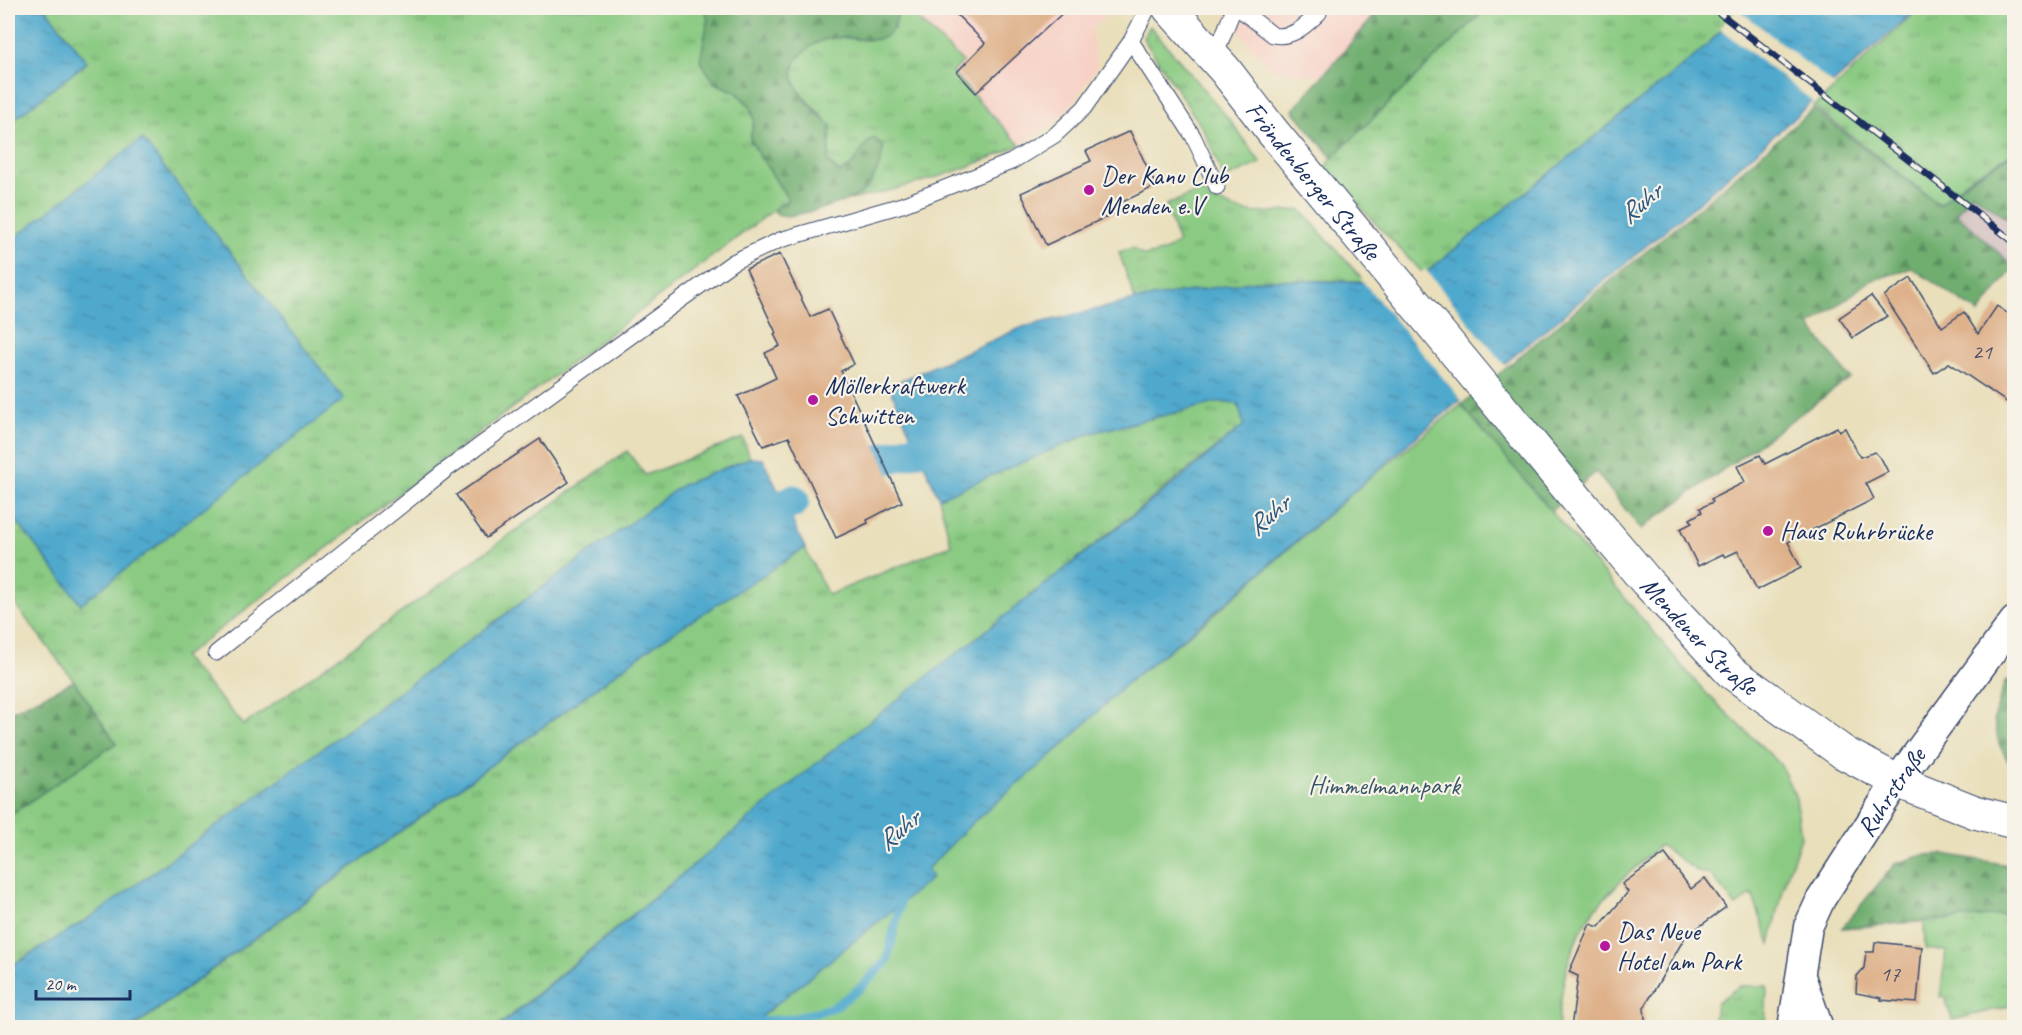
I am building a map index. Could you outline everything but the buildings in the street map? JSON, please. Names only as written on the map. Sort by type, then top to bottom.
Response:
[{"type":"main road","name":"Fröndenberger Straße","points":[[1169,8],[1214,58],[1458,354]]},
{"type":"main road","name":"Mendener Straße","points":[[1458,354],[1606,533],[1731,672],[1844,753],[1897,781],[1976,812],[2014,822]]},
{"type":"street","name":"Ruhrstraße","points":[[1792,1028],[1802,979],[1808,927],[1821,899],[1897,781],[2014,621]]},
{"type":"street","name":"Ruhrstraße","points":[[1802,979],[1819,1028]]},
{"type":"lane","points":[[216,653],[446,470],[733,262],[780,240],[902,205],[1011,162],[1055,135],[1084,108],[1131,41],[1148,8]]},
{"type":"lane","points":[[1214,58],[1236,8],[1273,35],[1279,36],[1291,35],[1304,28],[1319,13]]},
{"type":"lane","points":[[1131,41],[1193,136],[1217,187]]},
{"type":"shaded area","points":[[906,8],[1114,8],[1091,30],[1097,67],[1070,108],[1045,130],[1020,145],[952,72],[963,62]]},
{"type":"shaded area","points":[[1220,8],[1381,8],[1324,75],[1298,74],[1269,68]]},
{"type":"shaded area","points":[[1972,193],[2014,223],[2014,267],[1956,213]]},
{"type":"green space","points":[[45,8],[705,8],[708,20],[701,61],[715,83],[736,92],[750,106],[754,120],[750,140],[788,199],[183,657],[244,725],[627,451],[645,475],[743,438],[750,458],[682,485],[96,914],[8,968],[8,816],[116,743],[74,681],[8,595],[8,510],[81,604],[142,140],[8,243],[8,124],[87,62]]},
{"type":"green space","points":[[705,8],[899,8],[894,25],[886,36],[871,40],[842,37],[823,40],[804,52],[796,61],[793,71],[800,91],[831,126],[828,162],[840,173],[852,165],[869,141],[874,138],[883,145],[878,169],[864,191],[848,200],[823,208],[779,216],[774,210],[788,199],[750,140],[754,120],[750,106],[736,92],[715,83],[700,61],[708,20]]},
{"type":"green space","points":[[899,8],[906,8],[963,62],[952,72],[1020,145],[937,177],[850,200],[864,191],[880,163],[874,138],[869,141],[852,165],[840,173],[828,162],[831,126],[796,88],[791,72],[798,56],[816,41],[837,37],[868,40],[894,29]]},
{"type":"green space","points":[[1381,8],[1487,8],[1332,158],[1293,110]]},
{"type":"green space","points":[[1487,8],[1744,8],[1700,52],[1424,274],[1324,170],[1332,158]]},
{"type":"green space","points":[[1920,8],[2014,8],[2014,152],[1968,179],[1939,204],[1814,107]]},
{"type":"green space","points":[[1150,26],[1232,123],[1261,163],[1224,179],[1205,132],[1143,38]]},
{"type":"green space","points":[[1813,109],[1939,205],[1969,180],[2014,153],[2014,223],[1972,193],[1956,213],[2014,267],[1979,313],[1912,268],[1870,281],[1810,326],[1850,378],[1641,529],[1596,472],[1551,511],[1461,405],[1695,211]]},
{"type":"green space","points":[[1200,191],[1226,206],[1248,212],[1301,210],[1364,281],[1263,280],[1135,300],[1119,252],[1133,248],[1144,256],[1163,252],[1178,243],[1166,205]]},
{"type":"green space","points":[[1220,402],[1238,404],[1244,425],[606,936],[497,1027],[133,1028],[664,638],[805,548],[828,595],[951,545],[939,498],[1091,433]]},
{"type":"green space","name":"Himmelmannpark","points":[[1461,405],[1700,687],[1780,764],[1796,798],[1801,838],[1786,878],[1770,944],[1752,894],[1736,906],[1710,874],[1698,872],[1660,845],[1609,893],[1584,925],[1567,966],[1559,1009],[1559,1027],[747,1028],[931,878],[927,869],[972,823],[1061,747],[1127,683],[1209,619],[1365,482]]},
{"type":"green space","points":[[2014,677],[2014,772],[1999,744],[1994,719],[2005,681]]},
{"type":"green space","points":[[74,681],[116,743],[8,816],[8,713]]},
{"type":"green space","points":[[1943,854],[2014,866],[2014,914],[1842,928],[1895,864],[1924,855]]},
{"type":"green space","points":[[2014,914],[2014,1005],[1952,1020],[1945,996],[1940,997],[1946,951],[1925,949],[1924,921]]},
{"type":"green space","points":[[1740,986],[1767,986],[1765,1027],[1713,1027],[1716,1003]]},
{"type":"water","points":[[8,8],[45,8],[87,62],[8,124]]},
{"type":"water","name":"Ruhr","points":[[1744,8],[1918,8],[1692,208],[1409,443],[1208,618],[1127,683],[1061,747],[972,823],[927,869],[932,878],[748,1027],[497,1028],[819,761],[1181,478],[1244,425],[1238,404],[1220,402],[1091,433],[939,498],[889,386],[1023,327],[1135,300],[1263,280],[1413,283],[1700,52]]},
{"type":"water","points":[[142,139],[344,399],[81,604],[8,510],[8,243]]},
{"type":"water","points":[[750,458],[763,459],[805,548],[664,638],[133,1027],[8,1027],[8,968],[96,914],[682,485]]},
{"type":"pier","points":[[1738,9],[1835,86],[1815,103],[1719,28]]},
{"type":"pier","points":[[1425,269],[1506,367],[1463,402],[1360,278],[1412,280]]},
{"type":"waterway","points":[[884,459],[960,437]]},
{"type":"waterway","points":[[745,528],[793,501]]},
{"type":"waterway","points":[[754,1022],[792,1019],[834,1007],[859,989],[887,961],[900,903]]},
{"type":"railway","points":[[1713,8],[2014,242]]},
{"type":"place","name":"Der Kanu Club Menden e.V","points":[[1089,190]]},
{"type":"place","name":"Möllerkraftwerk Schwitten","points":[[813,400]]},
{"type":"place","name":"Haus Ruhrbrücke","points":[[1768,531]]},
{"type":"place","name":"Das Neue Hotel am Park","points":[[1605,946]]}]
